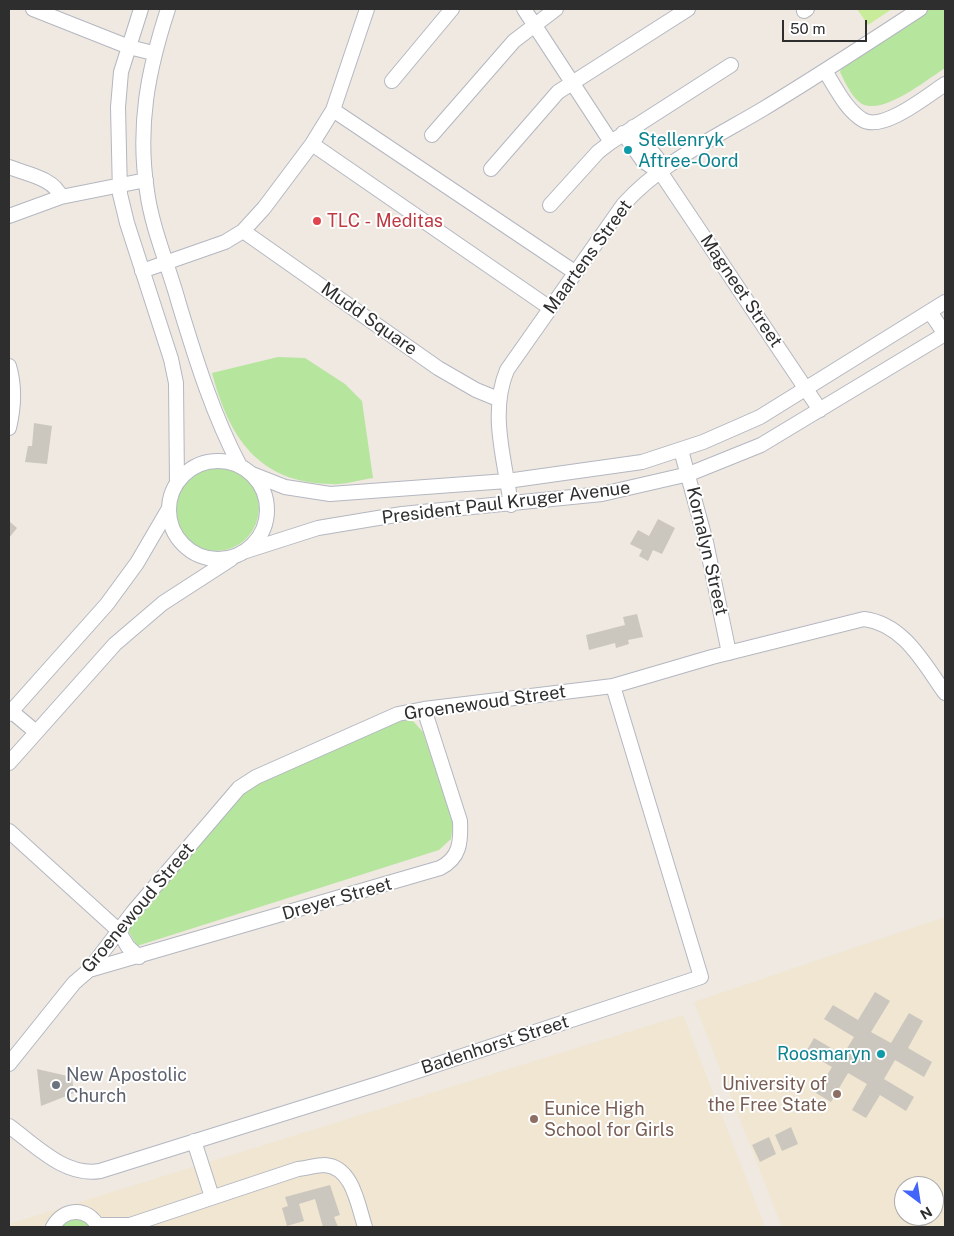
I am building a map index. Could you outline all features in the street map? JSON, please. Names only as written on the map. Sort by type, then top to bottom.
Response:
[{"type":"street","points":[[33,9],[129,47],[153,53]]},
{"type":"street","points":[[141,9],[121,72],[118,107],[119,185],[127,223],[165,337],[176,383],[177,484]]},
{"type":"street","points":[[168,9],[153,53],[146,84],[142,138],[152,216],[214,411],[246,470],[262,489],[267,506],[265,524],[257,540],[238,554],[218,559],[203,557],[189,550],[178,539],[171,525],[168,510]]},
{"type":"street","points":[[142,271],[166,261],[216,246],[243,231],[312,144],[333,110],[367,9]]},
{"type":"street","points":[[392,80],[452,9]]},
{"type":"street","points":[[524,9],[611,142]]},
{"type":"street","points":[[432,135],[514,41],[556,9]]},
{"type":"street","points":[[491,169],[558,92],[572,81],[688,9]]},
{"type":"street","name":"Maartens Street","points":[[510,505],[497,413],[498,399],[507,370],[623,205],[643,185],[690,153],[825,71],[920,9]]},
{"type":"street","points":[[550,205],[598,152],[628,130],[731,65]]},
{"type":"street","points":[[825,71],[847,106],[863,120],[872,124],[886,121],[945,84]]},
{"type":"street","points":[[333,110],[576,273]]},
{"type":"street","name":"Magneet Street","points":[[628,130],[657,158],[661,173],[820,410]]},
{"type":"street","points":[[312,144],[550,308]]},
{"type":"street","points":[[9,168],[50,182],[56,187],[61,197]]},
{"type":"street","points":[[9,216],[61,197],[146,180]]},
{"type":"street","name":"Mudd Square","points":[[243,231],[438,368],[468,386],[498,399]]},
{"type":"street","name":"President Paul Kruger Avenue","points":[[246,470],[285,487],[330,494],[507,481],[642,462],[681,450],[739,427],[806,389],[945,302]]},
{"type":"street","points":[[930,312],[945,334]]},
{"type":"street","name":"President Paul Kruger Avenue","points":[[9,763],[115,644],[163,602],[238,554],[318,528],[402,514],[510,505],[602,494],[689,474],[761,445],[945,334]]},
{"type":"street","points":[[9,366],[13,381],[9,428]]},
{"type":"street","name":"Kornalyn Street","points":[[681,450],[706,542],[730,653]]},
{"type":"street","points":[[36,732],[10,712],[106,604],[137,563],[168,510],[172,491],[177,484],[194,467],[209,462],[225,461],[246,470]]},
{"type":"street","name":"Groenewoud Street","points":[[9,1064],[74,982],[88,970],[118,930],[245,784],[388,718],[424,709],[613,686],[864,618],[884,624],[910,645],[945,693]]},
{"type":"street","name":"Badenhorst Street","points":[[9,1126],[63,1166],[87,1174],[381,1083],[701,977],[613,686]]},
{"type":"street","name":"Dreyer Street","points":[[88,970],[139,957],[440,868],[450,863],[457,853],[461,838],[460,821],[424,709]]},
{"type":"street","name":"Dreyer Street","points":[[410,712],[430,731]]},
{"type":"street","points":[[9,831],[118,930],[128,948],[139,957]]},
{"type":"street","points":[[194,1141],[212,1198]]},
{"type":"street","points":[[52,1227],[65,1214],[74,1211],[90,1216],[98,1226],[126,1226],[298,1169],[324,1165],[334,1168],[347,1178],[365,1227]]},
{"type":"shaded area","name":"University of the Free State","points":[[945,917],[945,1227],[782,1227],[694,1002]]},
{"type":"shaded area","name":"Eunice High School for Girls","points":[[683,1015],[765,1227],[9,1227],[9,1224]]},
{"type":"green space","points":[[857,9],[892,9],[868,25]]},
{"type":"green space","points":[[921,9],[945,9],[945,68],[893,101],[882,105],[871,106],[862,104],[852,94],[840,72],[845,57]]},
{"type":"green space","points":[[278,357],[305,358],[345,384],[362,401],[373,478],[336,484],[306,482],[284,475],[266,465],[250,452],[238,436],[228,417],[212,373]]},
{"type":"green space","points":[[208,465],[224,465],[233,468],[247,477],[256,491],[259,508],[256,525],[247,539],[233,548],[224,551],[208,551],[192,544],[180,532],[173,516],[173,500],[180,484],[192,472]]},
{"type":"green space","points":[[412,720],[423,732],[453,823],[451,839],[439,850],[137,946],[126,927],[249,784],[393,722]]},
{"type":"green space","points":[[71,1218],[83,1220],[91,1227],[59,1227]]},
{"type":"building","points":[[34,423],[52,426],[47,464],[25,462],[28,446],[32,446]]},
{"type":"building","points":[[658,519],[675,528],[662,554],[653,550],[648,561],[639,556],[642,550],[630,544],[638,530],[649,536]]},
{"type":"building","points":[[9,521],[17,528],[9,538]]},
{"type":"building","points":[[637,614],[643,637],[628,640],[629,644],[616,648],[615,643],[589,650],[586,635],[625,625],[623,617]]},
{"type":"building","name":"Roosmaryn","points":[[875,992],[890,1001],[871,1032],[891,1043],[909,1013],[923,1021],[908,1048],[932,1062],[924,1077],[895,1060],[884,1079],[914,1097],[906,1111],[880,1095],[866,1118],[852,1110],[867,1084],[848,1073],[831,1102],[816,1093],[832,1067],[806,1052],[814,1038],[843,1055],[854,1037],[824,1019],[833,1005],[858,1020]]},
{"type":"building","name":"New Apostolic Church","points":[[37,1069],[72,1077],[74,1093],[41,1106]]},
{"type":"building","points":[[791,1127],[798,1144],[782,1151],[775,1135]]},
{"type":"building","points":[[769,1137],[776,1154],[760,1162],[752,1145]]},
{"type":"building","points":[[330,1185],[340,1215],[334,1217],[338,1227],[323,1227],[315,1199],[299,1204],[304,1221],[287,1226],[282,1208],[288,1206],[285,1197]]},
{"type":"place","name":"Stellenryk Aftree-Oord","points":[[628,150]]},
{"type":"place","name":"TLC - Meditas","points":[[317,221]]},
{"type":"place","name":"Roosmaryn","points":[[881,1054]]},
{"type":"place","name":"New Apostolic Church","points":[[56,1085]]},
{"type":"place","name":"University of the Free State","points":[[837,1094]]},
{"type":"place","name":"Eunice High School for Girls","points":[[534,1119]]}]
